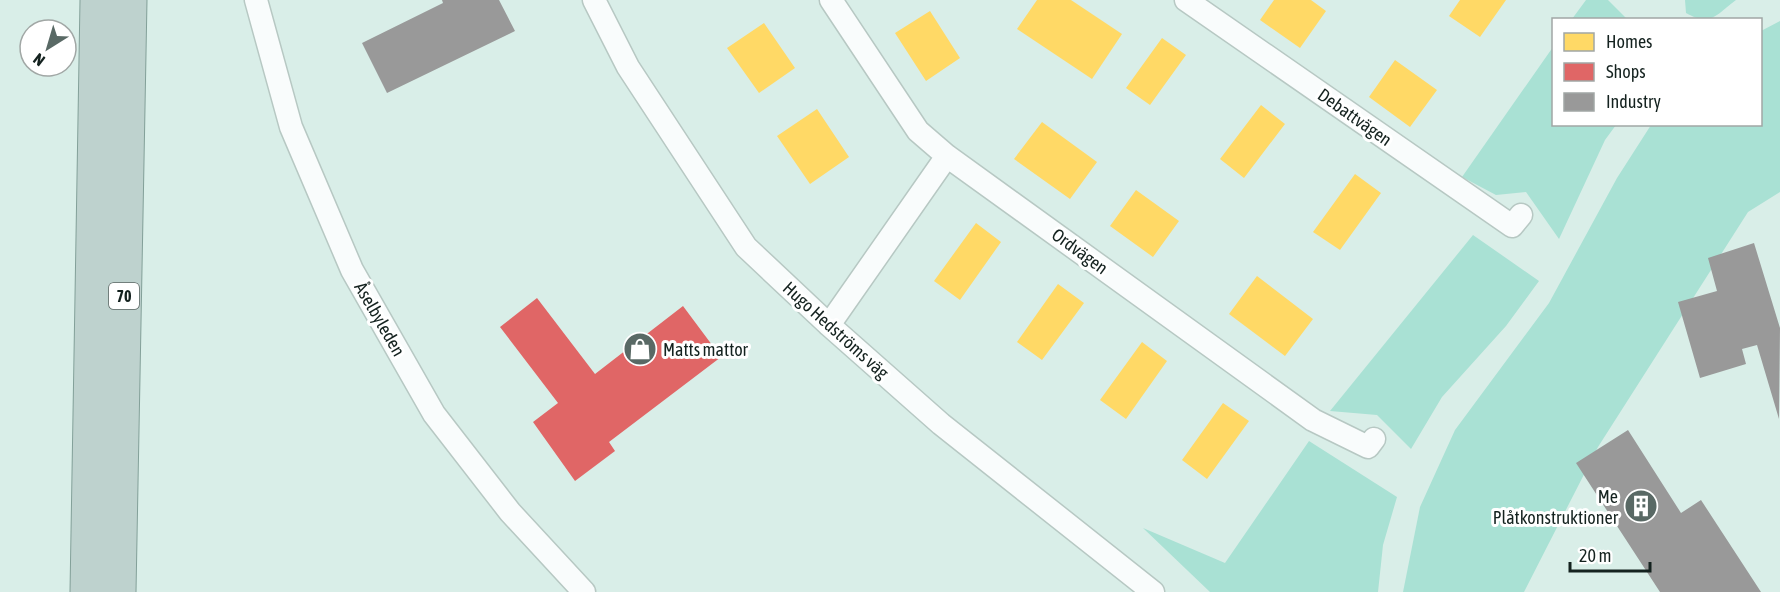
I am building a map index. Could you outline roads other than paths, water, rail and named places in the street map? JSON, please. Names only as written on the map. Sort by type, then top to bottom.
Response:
[{"type":"highway","name":"70","points":[[87,592],[97,0]]},
{"type":"highway","name":"70","points":[[119,592],[130,0]]},
{"type":"street","name":"Åselbyleden","points":[[256,0],[291,127],[352,270],[434,414],[510,512],[584,592]]},
{"type":"street","name":"Hugo Hedströms väg","points":[[594,0],[627,67],[746,247],[828,325],[941,424],[1153,592]]},
{"type":"street","name":"Ordvägen","points":[[831,0],[918,131],[947,156],[1313,420],[1368,447],[1374,439]]},
{"type":"street","name":"Debattvägen","points":[[1186,0],[1512,226],[1521,215]]},
{"type":"street","points":[[828,325],[947,156]]},
{"type":"place","name":"Matts mattor","points":[[640,349]]},
{"type":"place","name":"Me Plåtkonstruktioner","points":[[1641,506]]}]
